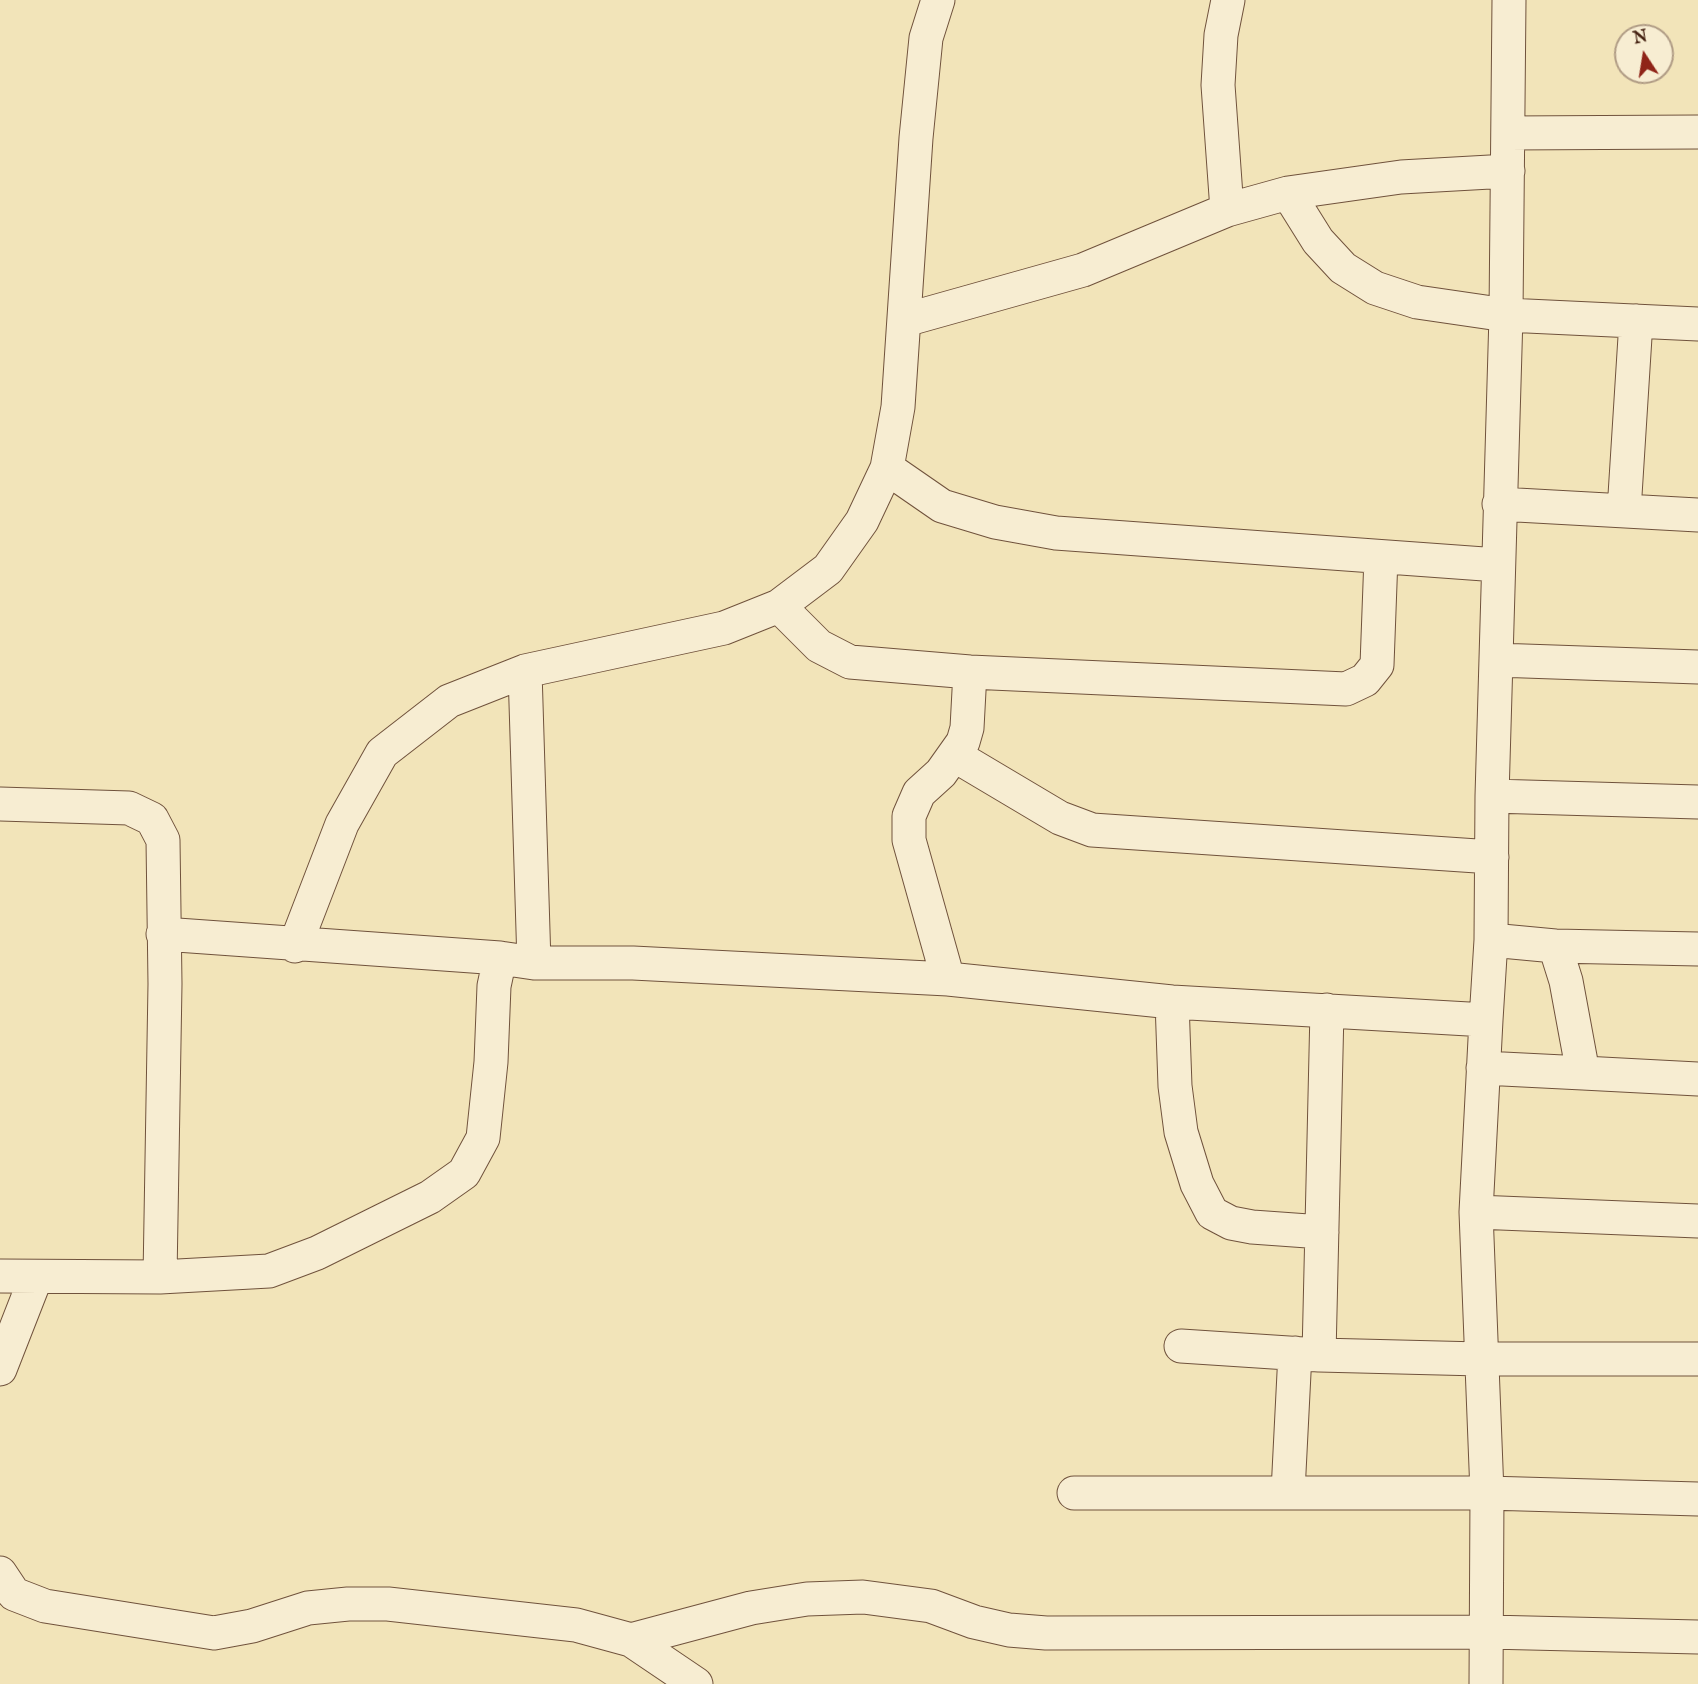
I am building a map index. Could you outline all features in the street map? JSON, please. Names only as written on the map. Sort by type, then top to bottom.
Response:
[{"type":"street","points":[[295,946],[342,824],[382,753],[448,701],[525,671],[724,628],[779,606],[828,569],[862,520],[887,468],[898,407],[916,138],[926,38],[938,0]]},
{"type":"street","points":[[1227,0],[1221,35],[1218,85],[1227,210]]},
{"type":"street","points":[[1486,1684],[1487,1493],[1476,1212],[1491,940],[1499,504],[1506,315],[1509,0]]},
{"type":"street","points":[[1508,133],[1698,132]]},
{"type":"street","points":[[905,320],[1083,270],[1227,210],[1288,193],[1401,177],[1508,171]]},
{"type":"street","points":[[1288,193],[1318,241],[1343,268],[1374,288],[1429,305],[1506,315],[1698,324]]},
{"type":"street","points":[[1624,511],[1636,321]]},
{"type":"street","points":[[887,468],[942,506],[995,522],[1046,531],[1498,565]]},
{"type":"street","points":[[1499,504],[1698,515]]},
{"type":"street","points":[[779,606],[819,646],[850,662],[970,672],[1346,689],[1365,680],[1377,665],[1381,557]]},
{"type":"street","points":[[1496,660],[1698,667]]},
{"type":"street","points":[[525,671],[534,963]]},
{"type":"street","points":[[948,979],[909,840],[909,816],[919,793],[941,773],[963,742],[967,728],[970,672]]},
{"type":"street","points":[[954,755],[1060,818],[1092,830],[1492,856]]},
{"type":"street","points":[[1492,796],[1698,802]]},
{"type":"street","points":[[0,804],[129,808],[152,819],[163,840],[165,984],[160,1277]]},
{"type":"street","points":[[163,934],[295,946],[500,958],[534,963],[633,963],[948,979],[1172,1002],[1485,1020]]},
{"type":"street","points":[[1491,940],[1555,946],[1698,949]]},
{"type":"street","points":[[1555,946],[1571,1002],[1583,1073]]},
{"type":"street","points":[[0,1276],[160,1277],[269,1271],[363,1232],[430,1197],[464,1173],[483,1138],[491,1062],[494,986],[500,958]]},
{"type":"street","points":[[1172,1002],[1175,1086],[1181,1132],[1197,1184],[1212,1213],[1231,1223],[1252,1227],[1322,1232]]},
{"type":"street","points":[[1288,1492],[1322,1232],[1328,1010]]},
{"type":"street","points":[[1483,1068],[1698,1079]]},
{"type":"street","points":[[1476,1212],[1698,1221]]},
{"type":"street","points":[[0,1369],[36,1277]]},
{"type":"street","points":[[1181,1346],[1307,1354],[1480,1359],[1698,1359]]},
{"type":"street","points":[[1074,1493],[1487,1493],[1698,1499]]},
{"type":"street","points":[[0,1573],[14,1594],[45,1606],[214,1633],[252,1626],[308,1608],[348,1604],[388,1604],[576,1625],[632,1640],[696,1684]]},
{"type":"street","points":[[632,1640],[751,1608],[807,1599],[863,1597],[931,1606],[974,1622],[1010,1630],[1046,1633],[1488,1632],[1698,1637]]}]
